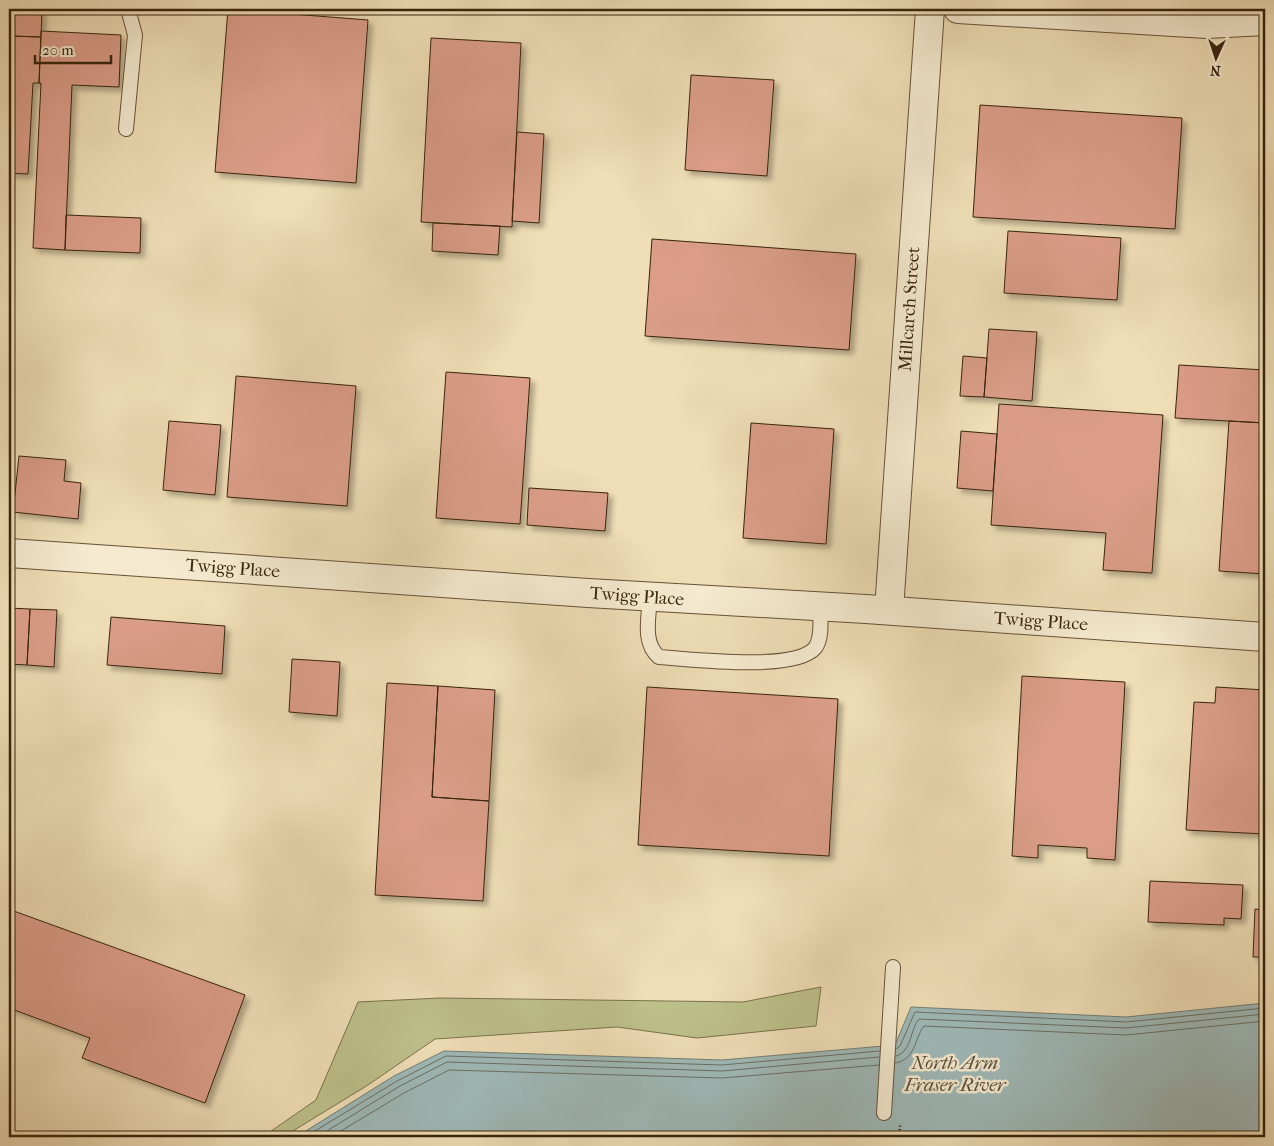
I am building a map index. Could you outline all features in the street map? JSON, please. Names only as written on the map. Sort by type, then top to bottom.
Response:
[{"type":"street","name":"Millcarch Street","points":[[889,610],[930,9]]},
{"type":"street","points":[[958,9],[1076,12],[1207,24],[1265,21]]},
{"type":"street","name":"Twigg Place","points":[[9,553],[650,597],[889,610],[1265,636]]},
{"type":"lane","points":[[126,129],[135,35],[128,9]]},
{"type":"lane","points":[[650,597],[648,640],[654,653],[659,657],[761,662],[784,661],[806,655],[815,648],[819,640],[820,606]]},
{"type":"lane","points":[[884,1113],[893,967]]},
{"type":"green space","points":[[821,987],[816,1026],[697,1038],[617,1027],[435,1039],[368,1085],[283,1137],[264,1136],[316,1100],[358,1002],[440,998],[743,1002]]},
{"type":"water","name":"North Arm Fraser River","points":[[1265,1003],[1265,1137],[296,1137],[394,1076],[444,1051],[722,1060],[895,1045],[911,1007],[1126,1017]]},
{"type":"building","points":[[9,9],[42,9],[41,37],[9,36]]},
{"type":"building","points":[[228,9],[368,20],[356,183],[215,172]]},
{"type":"building","points":[[41,31],[121,35],[119,87],[72,85],[65,250],[33,248],[41,83],[39,83]]},
{"type":"building","points":[[9,36],[41,37],[39,83],[33,83],[28,174],[9,173]]},
{"type":"building","points":[[431,38],[521,43],[512,227],[421,222]]},
{"type":"building","points":[[691,75],[774,80],[767,176],[685,170]]},
{"type":"building","points":[[980,105],[1182,118],[1175,229],[973,217]]},
{"type":"building","points":[[517,132],[544,134],[539,223],[512,221]]},
{"type":"building","points":[[66,215],[141,218],[140,253],[65,250]]},
{"type":"building","points":[[433,223],[500,226],[498,255],[432,251]]},
{"type":"building","points":[[1008,231],[1121,238],[1117,300],[1004,293]]},
{"type":"building","points":[[652,239],[856,254],[849,350],[645,336]]},
{"type":"building","points":[[989,329],[1037,332],[1032,401],[984,397]]},
{"type":"building","points":[[963,356],[987,358],[984,397],[960,396]]},
{"type":"building","points":[[1179,365],[1265,370],[1265,423],[1175,418]]},
{"type":"building","points":[[446,372],[530,378],[520,524],[436,518]]},
{"type":"building","points":[[236,376],[356,386],[347,506],[227,497]]},
{"type":"building","points":[[999,404],[1163,415],[1152,573],[1103,570],[1106,533],[991,525]]},
{"type":"building","points":[[169,421],[221,425],[215,495],[163,490]]},
{"type":"building","points":[[1229,421],[1265,423],[1265,574],[1219,571]]},
{"type":"building","points":[[751,423],[834,429],[826,544],[743,538]]},
{"type":"building","points":[[961,431],[997,434],[993,491],[957,488]]},
{"type":"building","points":[[19,456],[66,460],[64,481],[81,483],[78,519],[13,512]]},
{"type":"building","points":[[529,488],[608,493],[605,531],[527,525]]},
{"type":"building","points":[[9,608],[30,609],[27,665],[9,664]]},
{"type":"building","points":[[30,609],[57,610],[54,667],[27,665]]},
{"type":"building","points":[[111,617],[225,626],[222,674],[107,665]]},
{"type":"building","points":[[292,659],[340,662],[337,716],[289,712]]},
{"type":"building","points":[[1022,676],[1125,682],[1115,860],[1087,858],[1087,848],[1038,845],[1038,858],[1012,856]]},
{"type":"building","points":[[387,683],[438,686],[432,797],[489,801],[483,901],[375,895]]},
{"type":"building","points":[[438,686],[495,690],[489,801],[432,797]]},
{"type":"building","points":[[647,687],[838,699],[829,856],[638,845]]},
{"type":"building","points":[[1216,687],[1265,690],[1265,834],[1186,830],[1194,702],[1215,703]]},
{"type":"building","points":[[1265,834],[1265,864],[1263,864]]},
{"type":"building","points":[[1150,881],[1243,885],[1241,919],[1224,918],[1224,925],[1148,922]]},
{"type":"building","points":[[1255,909],[1265,910],[1265,957],[1253,957]]},
{"type":"building","points":[[11,910],[245,995],[205,1103],[82,1058],[90,1038],[9,1008],[9,918]]}]
